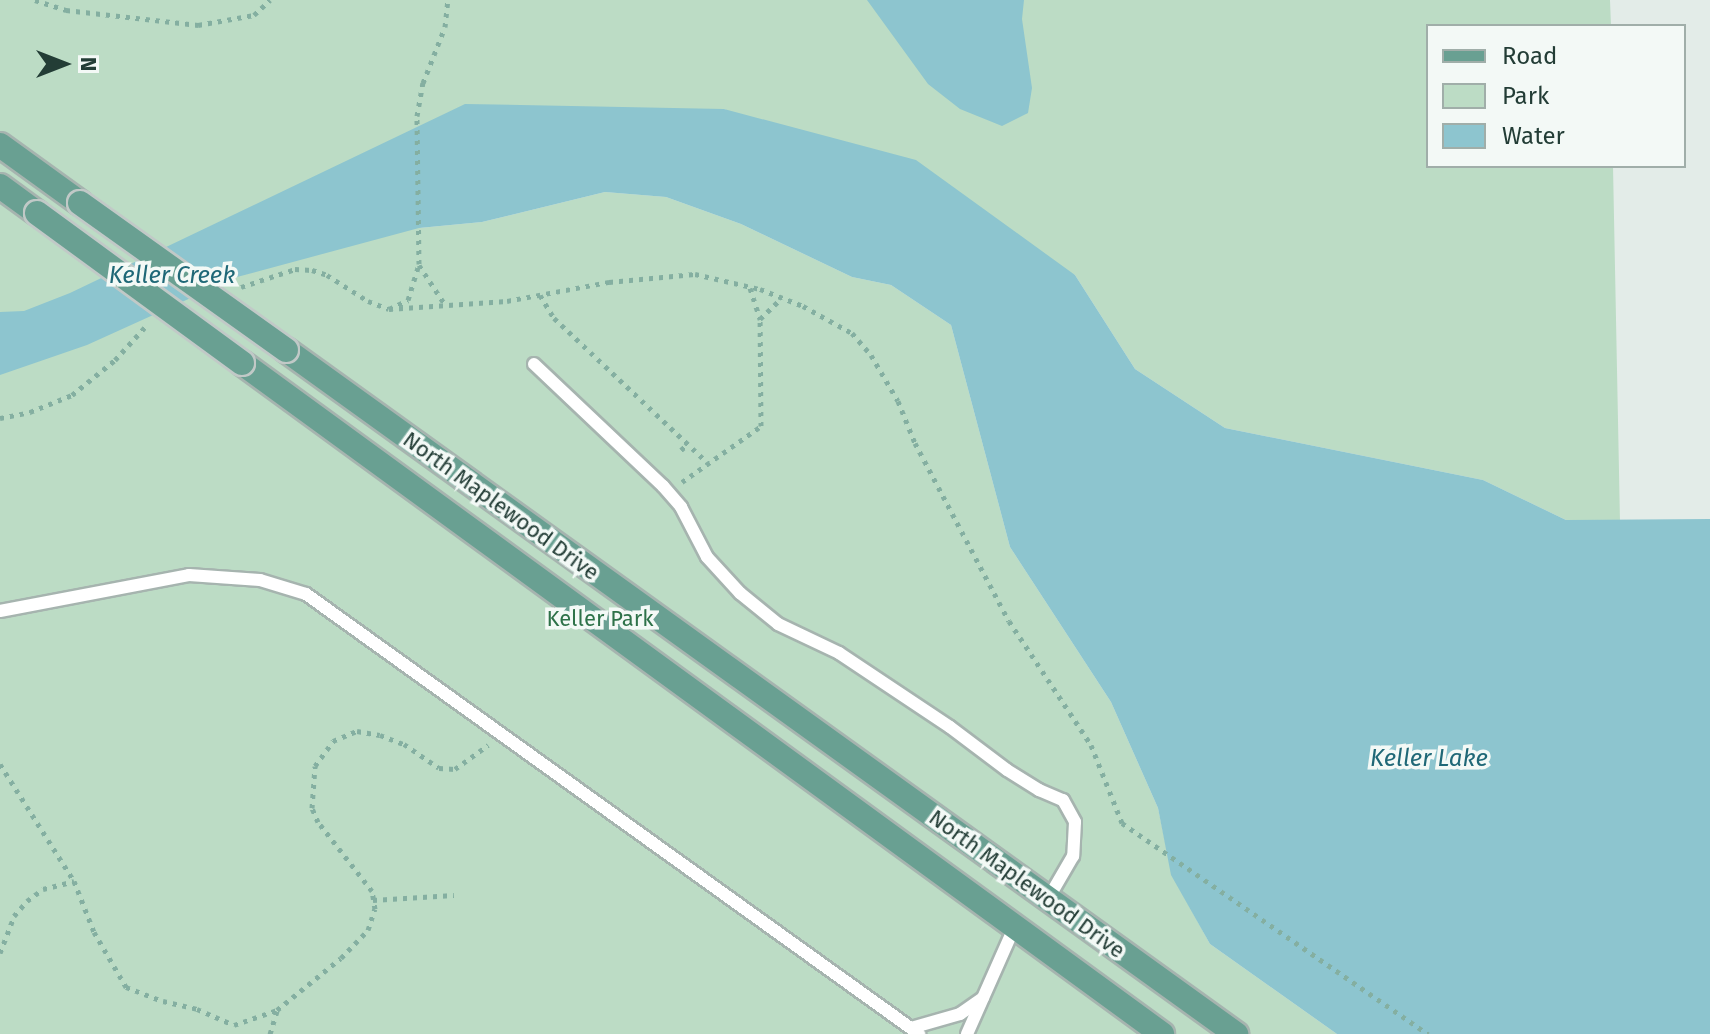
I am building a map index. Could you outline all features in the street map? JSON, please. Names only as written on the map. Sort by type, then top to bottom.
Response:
[{"type":"main road","name":"North Maplewood Drive","points":[[0,145],[1236,1034]]},
{"type":"main road","name":"North Maplewood Drive","points":[[0,186],[1162,1034]]},
{"type":"lane","points":[[534,364],[668,492],[681,507],[707,557],[740,593],[778,624],[839,653],[950,727],[1007,770],[1039,790],[1063,800],[1075,822],[1073,856],[1048,899]]},
{"type":"lane","points":[[0,611],[189,575],[260,580],[306,594],[915,1031],[960,1014],[983,998]]},
{"type":"lane","points":[[967,1034],[1014,928]]},
{"type":"path","points":[[35,0],[66,10],[198,25],[254,15],[270,0]]},
{"type":"path","points":[[417,249],[417,116],[423,83],[445,27],[448,0]]},
{"type":"path","points":[[419,264],[445,304]]},
{"type":"path","points":[[389,309],[540,295],[663,274],[695,274],[782,298],[852,333],[871,355],[1009,621],[1091,745],[1122,823],[1428,1034]]},
{"type":"path","points":[[668,492],[761,426],[760,319],[749,287]]},
{"type":"path","points":[[540,295],[554,318],[708,463]]},
{"type":"path","points":[[760,319],[782,298]]},
{"type":"path","points":[[681,450],[688,444]]},
{"type":"path","points":[[0,764],[74,881],[94,932],[126,987],[163,1001],[197,1009],[234,1025],[277,1010],[341,958],[368,930],[375,909],[364,877],[318,822],[312,808],[312,777],[319,757],[333,741],[357,731],[404,744],[439,768],[455,769],[472,753],[503,736]]},
{"type":"path","points":[[0,953],[14,916],[27,901],[43,889],[74,881]]},
{"type":"path","points":[[373,900],[454,895]]},
{"type":"path","points":[[270,1034],[277,1010]]},
{"type":"green space","name":"Keller Park","points":[[0,0],[1610,0],[1611,24],[1426,24],[1426,168],[1613,168],[1620,522],[1566,520],[1483,480],[1225,428],[1135,369],[1075,275],[724,109],[419,228],[482,222],[605,192],[666,197],[741,224],[852,277],[891,285],[951,325],[1010,547],[1111,702],[1158,808],[1172,875],[1210,944],[1337,1034],[0,1034]]},
{"type":"water","points":[[867,0],[1024,0],[1022,19],[1032,88],[1028,113],[1002,126],[960,109],[928,84]]},
{"type":"water","name":"Keller Lake","points":[[465,104],[724,109],[916,160],[1075,275],[1135,369],[1225,428],[1483,480],[1566,520],[1710,519],[1710,1034],[1337,1034],[1210,944],[1171,875],[1158,808],[1111,702],[1010,547],[951,325],[891,285],[852,277],[741,224],[666,197],[605,192],[482,222],[419,228],[237,277],[87,345],[0,375],[0,312],[24,311],[70,293]]},
{"type":"water label","name":"Keller Creek","points":[[172,276]]}]
